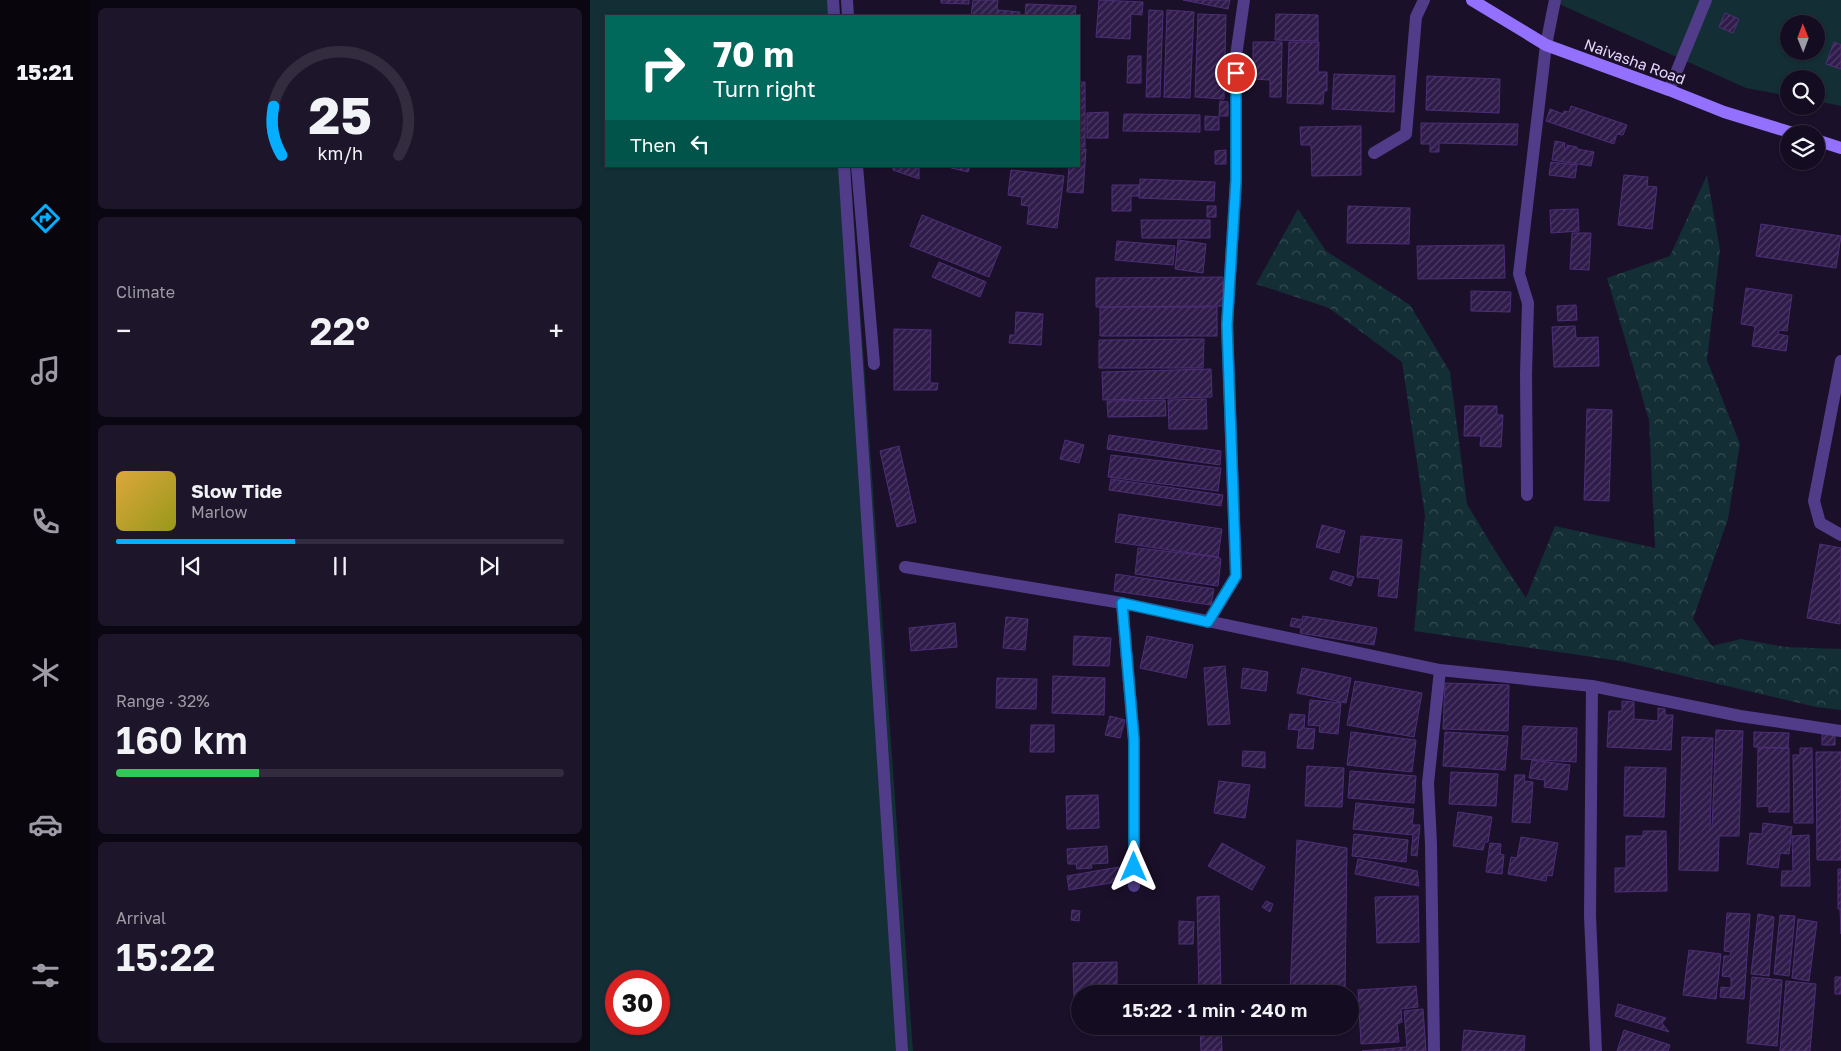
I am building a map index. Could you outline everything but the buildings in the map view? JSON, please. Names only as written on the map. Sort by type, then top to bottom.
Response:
[{"type":"main road","name":"Naivasha Road","points":[[1472,0],[1546,45],[1724,112],[1780,129]]},
{"type":"main road","points":[[1825,143],[1841,148]]},
{"type":"street","points":[[833,0],[834,15]]},
{"type":"street","points":[[847,0],[848,15]]},
{"type":"street","points":[[1208,622],[1236,576],[1227,325],[1236,180],[1236,56],[1244,0]]},
{"type":"street","points":[[1374,153],[1406,134],[1416,17],[1424,0]]},
{"type":"street","points":[[1526,495],[1528,304],[1519,274],[1546,45],[1555,0]]},
{"type":"street","points":[[1669,90],[1706,0]]},
{"type":"street","points":[[844,167],[902,1051]]},
{"type":"street","points":[[857,167],[874,364]]},
{"type":"street","points":[[1841,361],[1814,501],[1820,523],[1841,535]]},
{"type":"street","points":[[905,566],[1122,603],[1440,670],[1592,686],[1740,716],[1841,731]]},
{"type":"street","points":[[1122,603],[1134,740],[1134,886]]},
{"type":"street","points":[[1434,1051],[1431,844],[1428,782],[1440,670]]},
{"type":"street","points":[[1592,686],[1590,916],[1596,1051]]},
{"type":"green space","points":[[590,0],[839,0],[840,15],[605,15],[605,167],[850,167],[913,1051],[590,1051]]},
{"type":"green space","points":[[1550,0],[1841,0],[1841,106],[1825,103],[1825,70],[1780,70],[1780,94],[1746,88]]},
{"type":"green space","points":[[1707,175],[1720,250],[1707,360],[1740,444],[1728,519],[1693,619],[1712,646],[1741,639],[1786,647],[1841,649],[1841,710],[1816,707],[1620,661],[1414,631],[1425,516],[1402,362],[1329,308],[1256,284],[1298,209],[1326,251],[1410,305],[1450,372],[1467,504],[1526,598],[1555,526],[1655,548],[1649,420],[1607,278],[1670,256]]},
{"type":"route","points":[[1134,867],[1134,740],[1122,603],[1208,622],[1236,576],[1227,325],[1236,180],[1236,73]]}]
